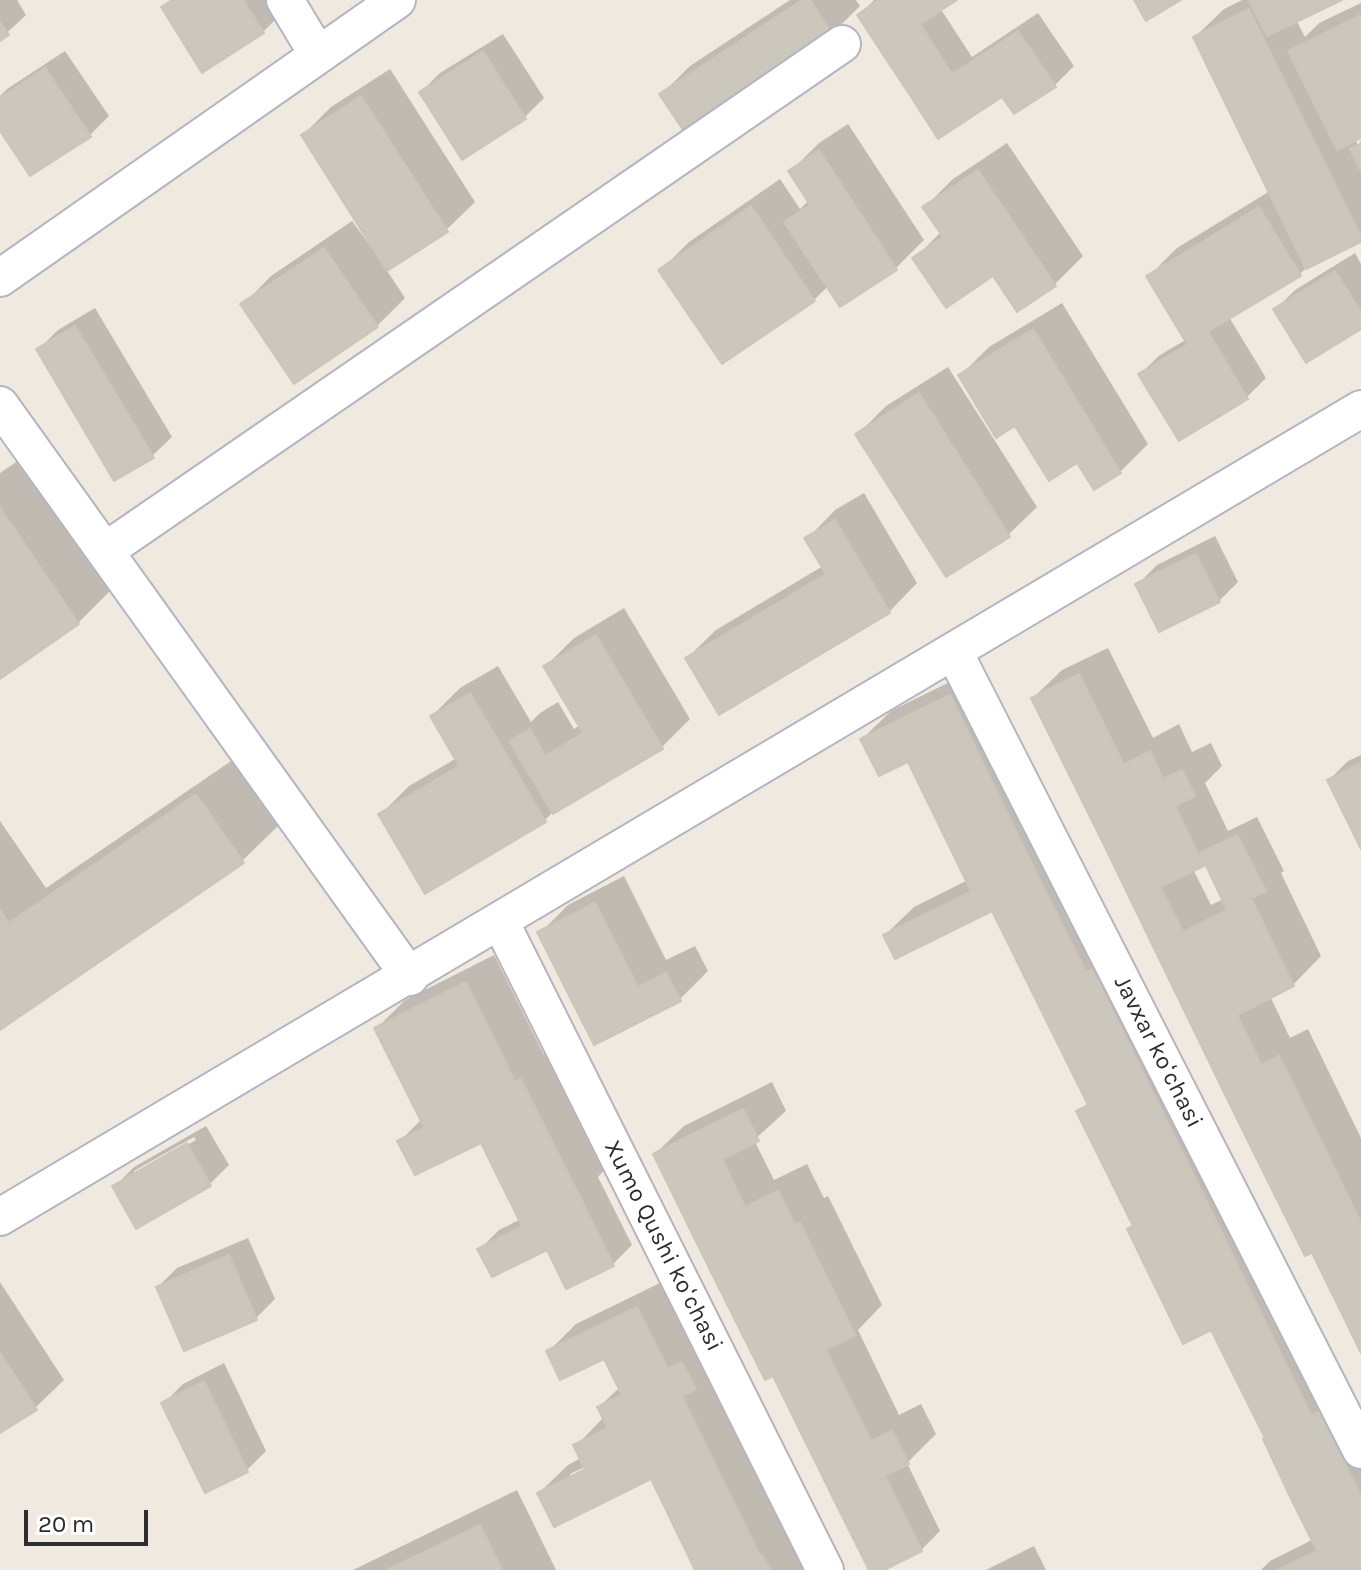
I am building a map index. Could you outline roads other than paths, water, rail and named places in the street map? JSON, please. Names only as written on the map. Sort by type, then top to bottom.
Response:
[{"type":"street","points":[[285,0],[318,55]]},
{"type":"street","points":[[0,278],[397,0]]},
{"type":"street","points":[[105,551],[842,44]]},
{"type":"street","points":[[0,405],[410,977]]},
{"type":"street","points":[[0,1217],[955,654],[1361,409]]},
{"type":"street","name":"Javxar koʻchasi","points":[[955,654],[1361,1450]]},
{"type":"street","name":"Xumo Qushi koʻchasi","points":[[501,923],[825,1570]]}]
